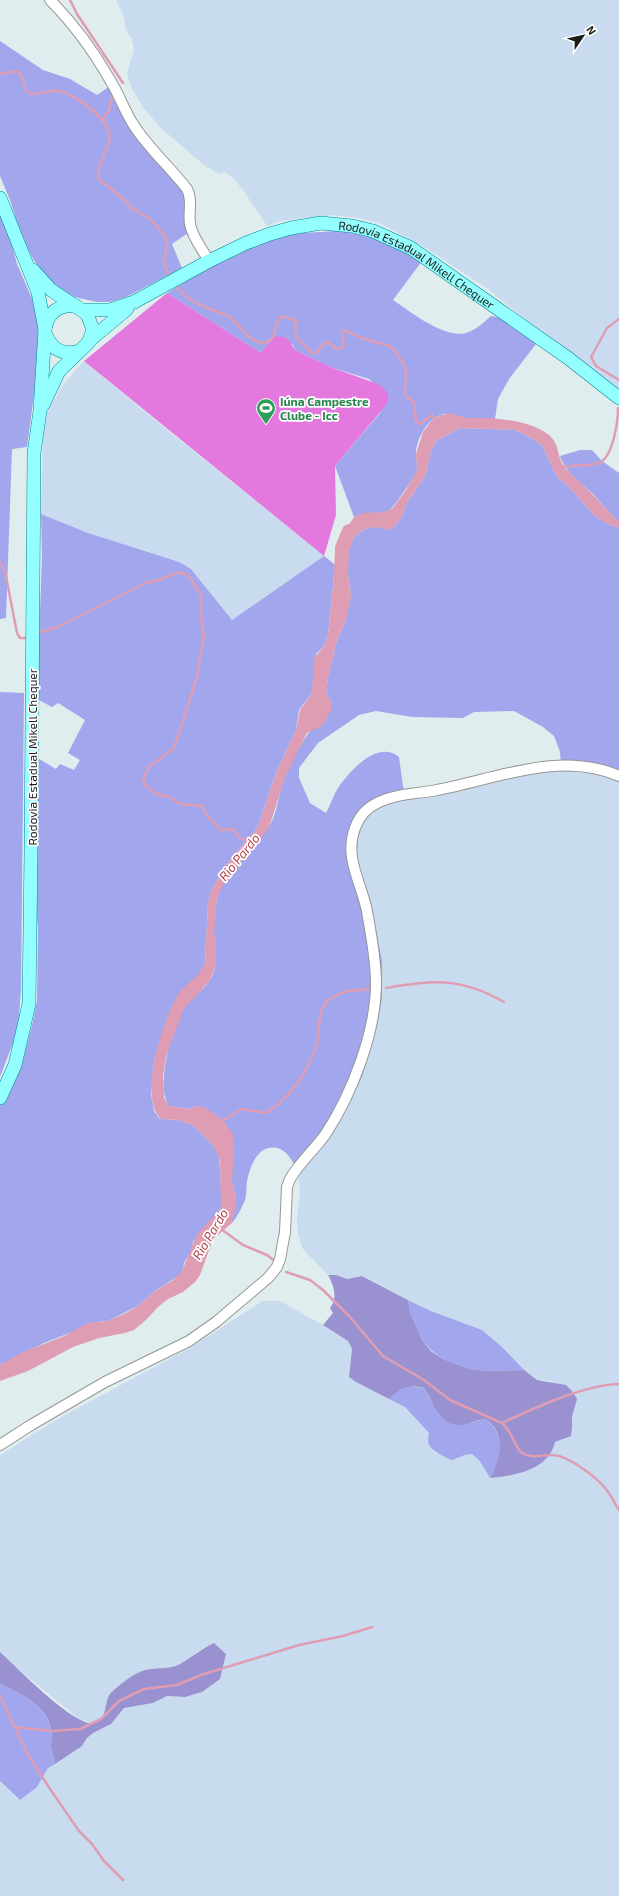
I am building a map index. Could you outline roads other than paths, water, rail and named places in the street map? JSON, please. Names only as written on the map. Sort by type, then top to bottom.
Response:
[{"type":"main road","points":[[0,198],[38,292],[48,340],[56,349],[68,353],[80,350]]},
{"type":"main road","name":"Rodovia Estadual Mikell Chequer","points":[[134,302],[246,244],[292,228],[321,223],[352,226],[373,231],[411,248],[479,294],[568,358],[619,398]]},
{"type":"main road","points":[[25,259],[35,273],[51,290],[79,308],[91,320],[92,333],[90,340]]},
{"type":"main road","points":[[40,411],[46,332],[50,315],[55,310],[68,305],[79,308],[110,310],[134,302]]},
{"type":"main road","points":[[40,411],[59,371],[90,340],[134,302]]},
{"type":"main road","name":"Rodovia Estadual Mikell Chequer","points":[[0,1098],[15,1065],[29,1004],[34,453],[40,411]]},
{"type":"street","points":[[50,0],[74,26],[101,66],[142,137],[188,189],[190,198],[190,225],[209,262]]},
{"type":"street","points":[[0,1445],[31,1425],[105,1382],[189,1341],[216,1322],[268,1278],[277,1267],[285,1232],[287,1187],[290,1179],[324,1136],[351,1088],[366,1046],[375,1000],[375,963],[366,904],[356,876],[350,852],[355,828],[363,813],[378,802],[390,797],[437,790],[521,770],[575,766],[590,767],[619,776]]},
{"type":"water","points":[[452,413],[472,418],[510,420],[535,427],[549,435],[555,442],[561,461],[569,473],[595,496],[611,515],[619,521],[619,528],[608,524],[595,516],[568,486],[557,477],[542,445],[531,438],[515,430],[460,428],[436,441],[431,450],[425,477],[408,501],[402,516],[394,527],[390,530],[373,527],[365,529],[355,536],[345,557],[351,594],[350,603],[346,619],[337,640],[328,677],[326,694],[332,703],[331,711],[322,726],[307,733],[285,777],[269,828],[229,875],[220,891],[217,898],[214,934],[216,943],[216,964],[210,980],[184,1008],[166,1057],[163,1076],[164,1098],[169,1106],[188,1109],[198,1106],[204,1107],[222,1119],[233,1134],[234,1153],[232,1183],[236,1198],[231,1224],[213,1239],[200,1275],[195,1282],[183,1292],[168,1299],[134,1330],[99,1338],[73,1347],[28,1371],[0,1381],[0,1365],[21,1353],[64,1336],[88,1323],[108,1321],[126,1313],[138,1306],[155,1291],[172,1281],[182,1271],[197,1234],[221,1209],[220,1160],[213,1145],[193,1125],[177,1120],[161,1119],[154,1108],[152,1075],[161,1036],[167,1018],[180,992],[198,975],[205,962],[208,903],[211,891],[226,865],[258,827],[276,773],[296,730],[300,710],[312,693],[314,658],[324,646],[328,635],[334,576],[341,556],[345,531],[354,517],[363,513],[384,512],[392,509],[406,490],[417,470],[416,454],[423,432],[432,420],[441,415]]},
{"type":"waterway","points":[[70,0],[77,14],[123,83]]},
{"type":"waterway","points":[[0,74],[18,71],[27,92],[31,94],[48,91],[66,93],[83,103],[100,117],[109,134],[109,142],[100,165],[98,174],[99,179],[126,201],[131,208],[149,218],[165,236],[167,246],[164,262],[170,278]]},
{"type":"waterway","points":[[102,121],[109,110],[113,94]]},
{"type":"waterway","points":[[175,285],[185,296],[193,301],[232,319],[247,335],[256,341],[266,342],[270,340],[273,337],[280,318],[283,316],[296,321],[296,337],[312,353],[316,353],[325,342],[328,342],[336,349],[342,348],[344,345],[342,332],[345,330],[361,338],[390,346],[403,362],[406,373],[404,394],[414,403],[416,422],[420,424],[430,416],[437,419]]},
{"type":"waterway","points":[[619,319],[607,328],[591,357],[596,366],[619,380]]},
{"type":"waterway","points":[[562,467],[596,464],[604,459],[608,454],[614,438],[618,408]]},
{"type":"waterway","name":"Rio Pardo","points":[[341,577],[342,548],[349,531]]},
{"type":"waterway","points":[[0,562],[5,571],[17,633],[20,638],[25,638]]},
{"type":"waterway","points":[[38,633],[57,627],[143,584],[162,579],[179,572],[189,576],[201,596],[201,616],[204,635],[197,677],[174,748],[150,766],[143,779],[146,786],[157,794],[169,797],[180,804],[202,806],[208,817],[221,830],[233,829],[239,837],[248,842]]},
{"type":"waterway","points":[[386,988],[433,982],[460,984],[474,988],[504,1002]]},
{"type":"waterway","points":[[222,1121],[241,1109],[266,1113],[275,1107],[291,1091],[310,1063],[317,1042],[320,1015],[324,1005],[332,997],[337,995],[354,990],[372,989]]},
{"type":"waterway","points":[[221,1229],[243,1245],[267,1255],[276,1262]]},
{"type":"waterway","points":[[286,1272],[310,1280],[323,1290],[349,1316],[383,1356],[424,1380],[450,1400],[502,1423],[509,1431],[517,1447],[522,1453],[529,1456],[559,1456],[581,1468],[596,1479],[606,1489],[619,1510]]},
{"type":"waterway","points":[[502,1423],[559,1398],[590,1388],[619,1384]]},
{"type":"waterway","points":[[14,1727],[52,1731],[80,1729],[101,1719],[119,1701],[144,1689],[177,1685],[201,1675],[299,1645],[343,1636],[372,1627]]},
{"type":"waterway","points":[[0,1696],[27,1753],[48,1786],[79,1831],[92,1844],[104,1861],[123,1880]]},
{"type":"place","name":"Iúna Campestre Clube - Icc","points":[[266,425]]}]
